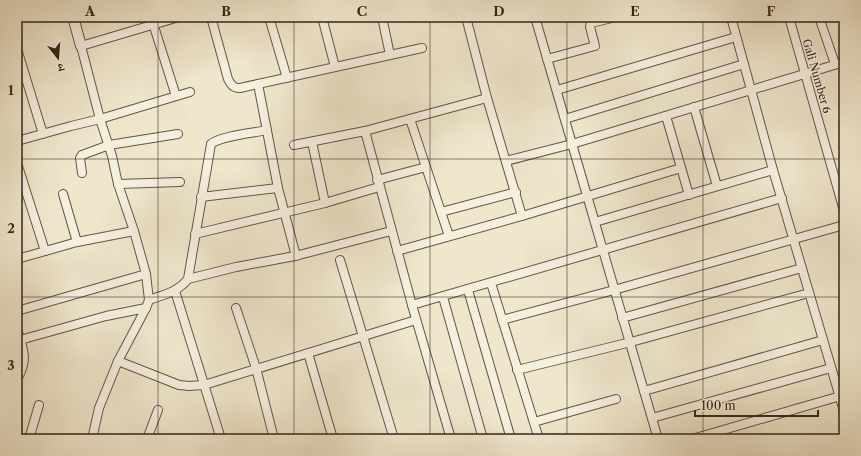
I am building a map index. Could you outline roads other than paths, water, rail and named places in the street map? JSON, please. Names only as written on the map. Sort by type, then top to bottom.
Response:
[{"type":"street","points":[[73,17],[100,119],[109,145],[118,184],[134,230],[146,274],[149,300],[118,361],[99,408],[92,439]]},
{"type":"street","points":[[81,46],[152,21],[179,17]]},
{"type":"street","points":[[211,17],[230,84],[234,88],[240,88],[422,48]]},
{"type":"street","points":[[269,17],[287,78]]},
{"type":"street","points":[[322,17],[335,67]]},
{"type":"street","points":[[382,17],[390,55]]},
{"type":"street","points":[[466,17],[487,98],[522,216]]},
{"type":"street","points":[[535,17],[588,196],[622,318],[631,342],[658,439]]},
{"type":"street","points":[[547,59],[595,46],[590,27],[590,20],[616,17]]},
{"type":"street","points":[[731,17],[809,294],[831,368],[842,396],[844,411]]},
{"type":"street","name":"Gali Number 6","points":[[789,17],[844,211]]},
{"type":"street","points":[[819,17],[834,64]]},
{"type":"street","points":[[152,21],[176,96]]},
{"type":"street","points":[[557,90],[736,37]]},
{"type":"street","points":[[17,49],[21,72],[43,134]]},
{"type":"street","points":[[506,161],[572,144],[844,62]]},
{"type":"street","points":[[565,119],[744,64]]},
{"type":"street","points":[[258,84],[278,188],[296,256]]},
{"type":"street","points":[[17,141],[100,119],[190,92]]},
{"type":"street","points":[[294,145],[365,131],[487,98]]},
{"type":"street","points":[[694,107],[717,186]]},
{"type":"street","points":[[666,116],[689,195]]},
{"type":"street","points":[[410,119],[449,236]]},
{"type":"street","points":[[149,300],[175,291],[184,285],[188,279],[201,197],[212,144],[215,141],[225,138],[267,130]]},
{"type":"street","points":[[365,131],[391,231],[451,439]]},
{"type":"street","points":[[82,174],[81,156],[109,145],[178,134]]},
{"type":"street","points":[[312,142],[325,203]]},
{"type":"street","points":[[17,163],[45,251]]},
{"type":"street","points":[[195,234],[325,203],[426,167]]},
{"type":"street","points":[[397,251],[522,216],[681,168]]},
{"type":"street","points":[[595,222],[773,170]]},
{"type":"street","points":[[118,184],[180,182]]},
{"type":"street","points":[[201,197],[278,188]]},
{"type":"street","points":[[441,212],[516,192]]},
{"type":"street","points":[[63,194],[77,242]]},
{"type":"street","points":[[412,305],[782,198]]},
{"type":"street","points":[[502,320],[844,225]]},
{"type":"street","points":[[17,259],[77,242],[134,230]]},
{"type":"street","points":[[188,279],[236,267],[296,256],[391,231]]},
{"type":"street","points":[[340,260],[394,439]]},
{"type":"street","points":[[622,318],[802,268]]},
{"type":"street","points":[[17,311],[146,274]]},
{"type":"street","points":[[491,283],[539,439]]},
{"type":"street","points":[[468,290],[511,439]]},
{"type":"street","points":[[175,291],[221,439]]},
{"type":"street","points":[[517,370],[631,342],[809,294]]},
{"type":"street","points":[[443,297],[483,439]]},
{"type":"street","points":[[20,340],[106,316],[146,308]]},
{"type":"street","points":[[236,308],[256,368],[274,439]]},
{"type":"street","points":[[118,361],[178,385],[204,385],[416,320]]},
{"type":"street","points":[[17,329],[25,359],[17,379]]},
{"type":"street","points":[[644,391],[823,340]]},
{"type":"street","points":[[308,353],[333,439]]},
{"type":"street","points":[[652,418],[831,368]]},
{"type":"street","points":[[692,439],[842,396]]},
{"type":"street","points":[[534,422],[616,399]]},
{"type":"street","points":[[29,439],[38,405]]},
{"type":"street","points":[[147,439],[158,410]]}]
